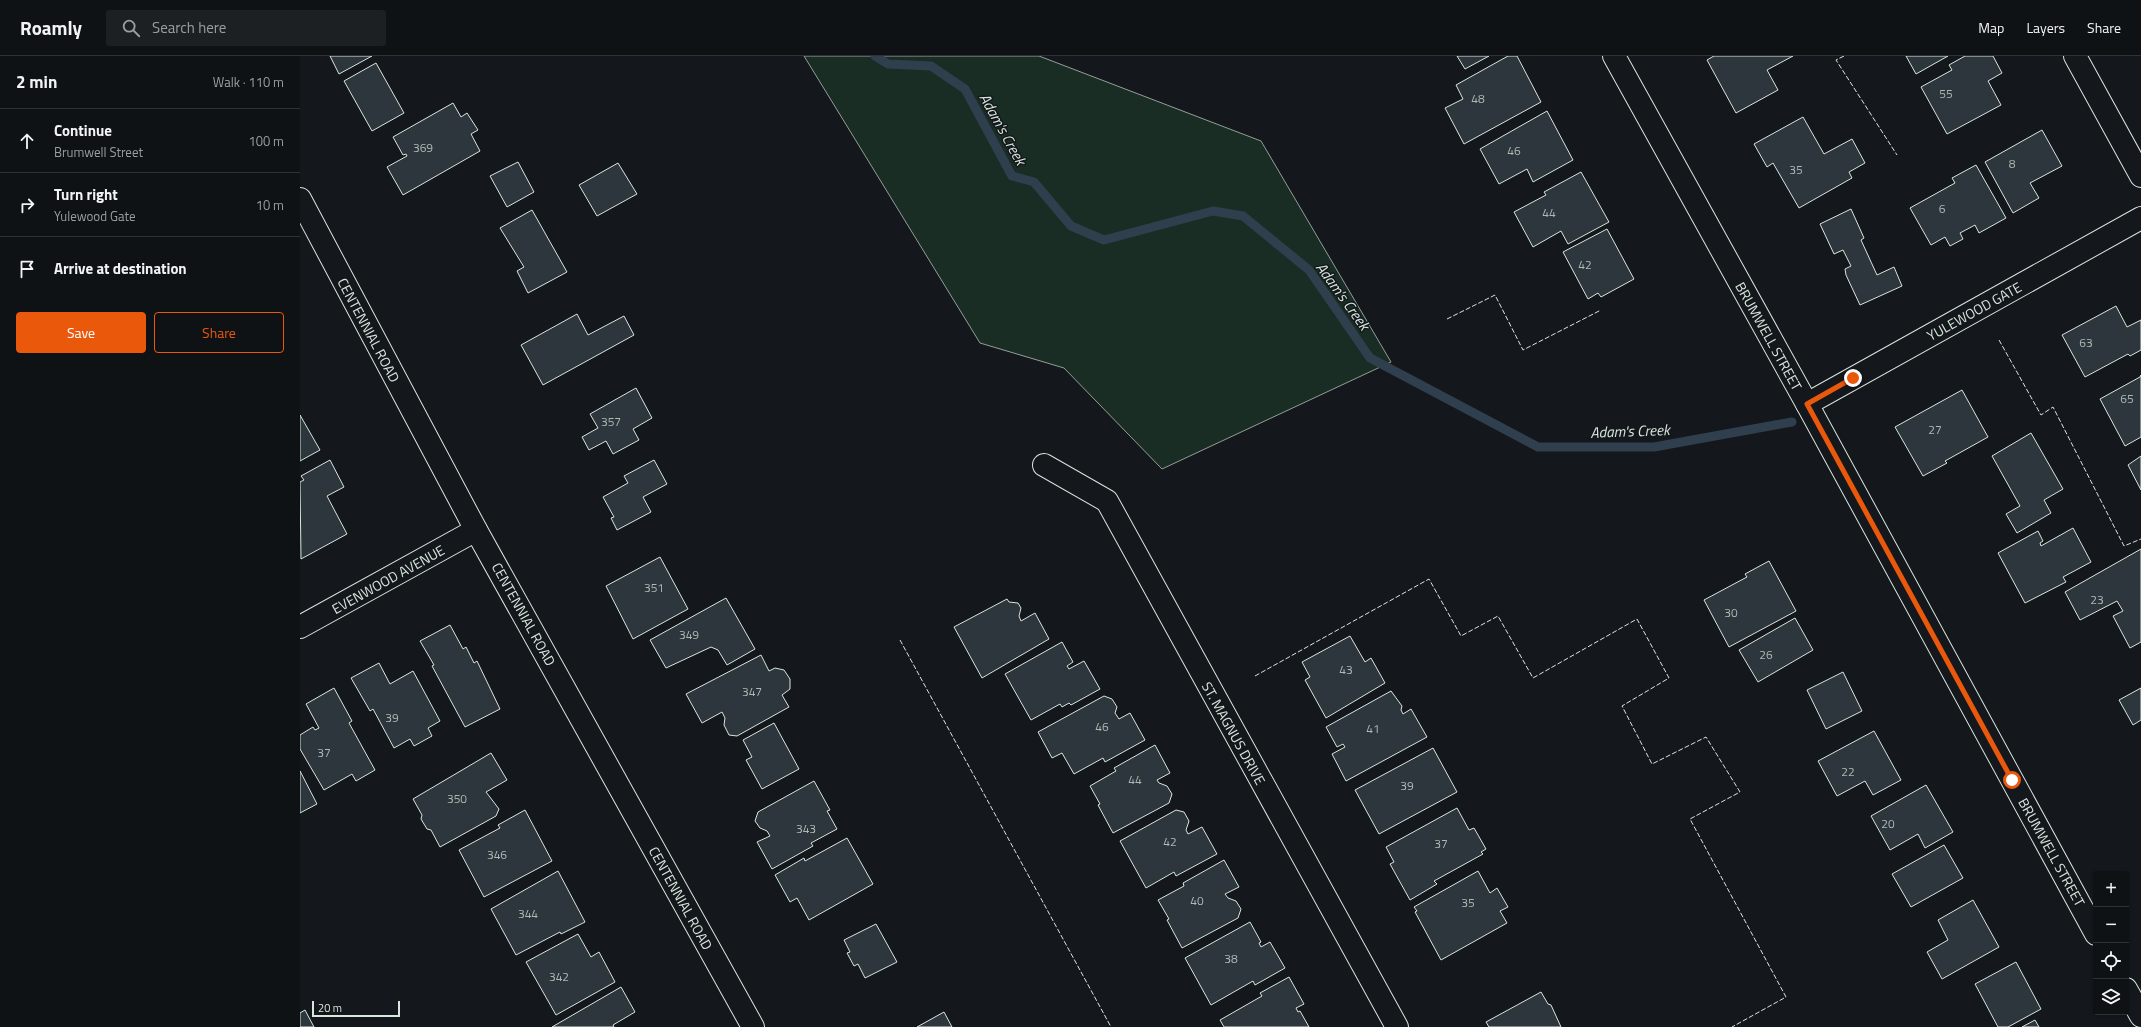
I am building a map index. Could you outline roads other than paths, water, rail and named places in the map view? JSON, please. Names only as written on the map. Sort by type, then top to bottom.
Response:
[{"type":"street","name":"BRUMWELL STREET","points":[[1614,56],[1807,404],[2093,928]]},
{"type":"street","points":[[2075,56],[2141,176]]},
{"type":"street","name":"CENTENNIAL ROAD","points":[[300,199],[476,530],[753,1027]]},
{"type":"street","name":"YULEWOOD GATE","points":[[1807,404],[2141,218]]},
{"type":"street","name":"ST. MAGNUS DRIVE","points":[[1044,465],[1107,501],[1397,1027]]},
{"type":"street","name":"EVENWOOD AVENUE","points":[[300,627],[476,530]]},
{"type":"street","points":[[2129,994],[2141,1016]]},
{"type":"waterway","name":"Adam's Creek","points":[[875,56],[888,64],[931,66],[965,89],[1012,176],[1034,182],[1071,226],[1104,240],[1213,211],[1243,216],[1309,270],[1370,358],[1538,447],[1654,447],[1792,422]]}]
